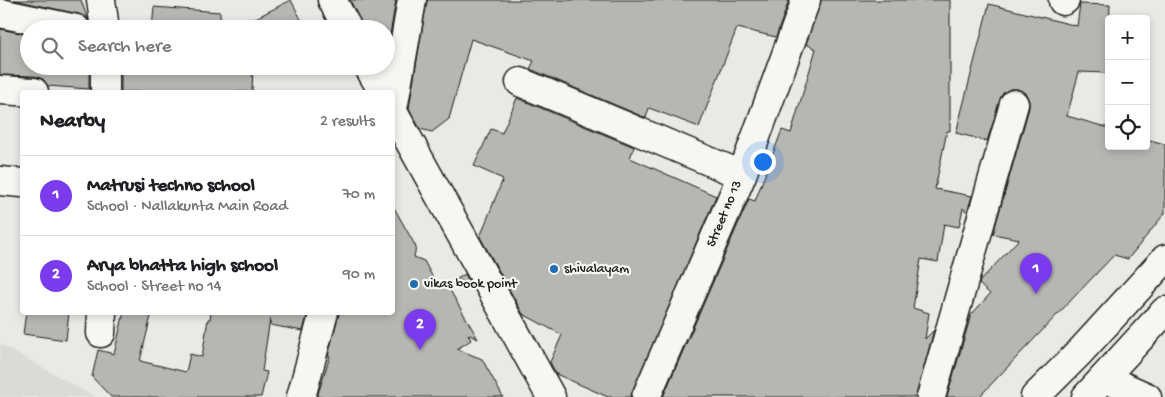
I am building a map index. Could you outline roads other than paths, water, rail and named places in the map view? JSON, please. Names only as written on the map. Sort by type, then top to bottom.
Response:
[{"type":"street","points":[[101,0],[104,20]]},
{"type":"street","points":[[332,0],[343,20]]},
{"type":"street","points":[[393,90],[412,0]]},
{"type":"street","name":"Street no 13","points":[[646,397],[742,175],[806,0]]},
{"type":"street","points":[[0,13],[33,20]]},
{"type":"street","points":[[105,75],[105,90]]},
{"type":"street","points":[[373,75],[381,90]]},
{"type":"street","points":[[520,82],[742,175]]},
{"type":"street","points":[[0,90],[20,91]]},
{"type":"street","points":[[931,397],[1014,104]]},
{"type":"street","points":[[395,116],[551,397]]},
{"type":"street","points":[[0,181],[20,183]]},
{"type":"street","points":[[1035,397],[1080,353],[1165,259]]},
{"type":"street","points":[[1095,388],[1165,311]]},
{"type":"street","points":[[301,397],[323,315]]},
{"type":"street","points":[[1095,388],[1146,397]]},
{"type":"place","name":"shivalayam","points":[[554,269]]},
{"type":"place","name":"vikas book point","points":[[414,284]]},
{"type":"place","name":"Matrusi techno school","points":[[1036,294]]},
{"type":"place","name":"Arya bhatta high school","points":[[420,350]]}]
